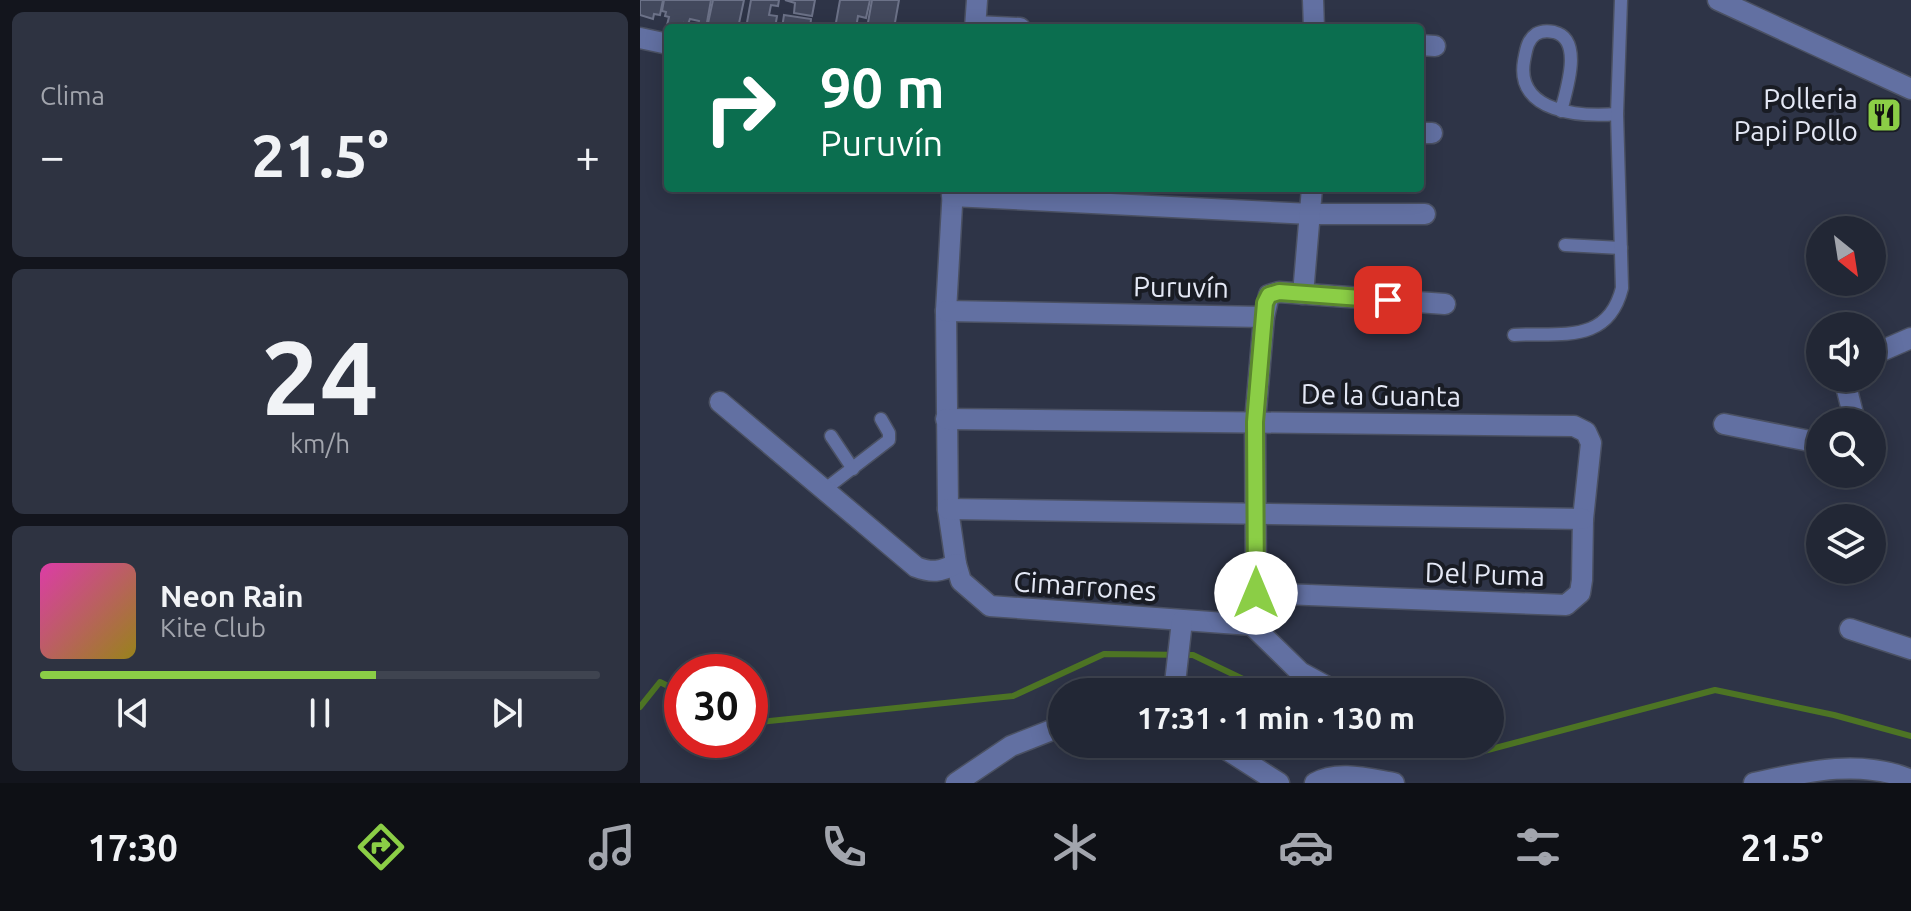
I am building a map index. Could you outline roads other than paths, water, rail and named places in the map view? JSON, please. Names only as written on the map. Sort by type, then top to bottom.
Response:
[{"type":"street","points":[[975,24],[977,0]]},
{"type":"street","points":[[1313,0],[1314,24]]},
{"type":"street","points":[[1718,0],[1911,89]]},
{"type":"street","points":[[640,38],[664,43]]},
{"type":"street","points":[[952,192],[1311,214],[1425,214]]},
{"type":"street","name":"Cimarrones","points":[[952,192],[946,311],[948,509],[961,581],[990,606],[1252,625]]},
{"type":"street","points":[[1303,294],[1312,192]]},
{"type":"street","name":"Puruvín","points":[[946,311],[1264,317],[1269,295],[1279,292],[1445,304]]},
{"type":"street","points":[[1264,317],[1255,422],[1256,593],[1252,625],[1300,672],[1311,678]]},
{"type":"street","points":[[1886,349],[1911,338]]},
{"type":"street","points":[[720,402],[916,567],[930,572],[942,571],[956,564]]},
{"type":"street","name":"De la Guanta","points":[[946,419],[1574,426]]},
{"type":"street","points":[[1724,424],[1806,440]]},
{"type":"street","name":"Del Puma","points":[[1256,593],[1566,605],[1580,593],[1583,519],[1591,443],[1586,432],[1574,426]]},
{"type":"street","points":[[948,509],[1583,519]]},
{"type":"street","points":[[1175,678],[1182,621]]},
{"type":"street","points":[[1850,629],[1911,649]]},
{"type":"street","points":[[956,783],[1011,746],[1048,731]]},
{"type":"street","points":[[1240,758],[1279,783]]},
{"type":"street","points":[[1754,783],[1806,772],[1858,768],[1896,773],[1911,780]]},
{"type":"street","points":[[1315,783],[1323,778],[1394,783]]},
{"type":"lane","points":[[1514,335],[1586,332],[1609,318],[1618,302],[1622,288],[1617,114],[1621,0]]},
{"type":"lane","points":[[1561,111],[1570,77],[1569,45],[1559,33],[1537,33],[1527,44],[1523,67],[1533,97],[1561,111],[1595,116],[1617,114]]},
{"type":"lane","points":[[1565,245],[1621,248]]},
{"type":"lane","points":[[824,490],[889,440],[889,433],[881,419]]},
{"type":"lane","points":[[831,436],[853,469]]},
{"type":"waterway","points":[[1052,678],[1104,654],[1193,655],[1241,678]]},
{"type":"waterway","points":[[768,721],[1013,696],[1048,680]]},
{"type":"waterway","points":[[640,707],[660,682],[664,684]]},
{"type":"waterway","points":[[1504,746],[1715,690],[1834,715],[1911,736]]},
{"type":"place","name":"Polleria Papi Pollo","points":[[1884,115]]}]
